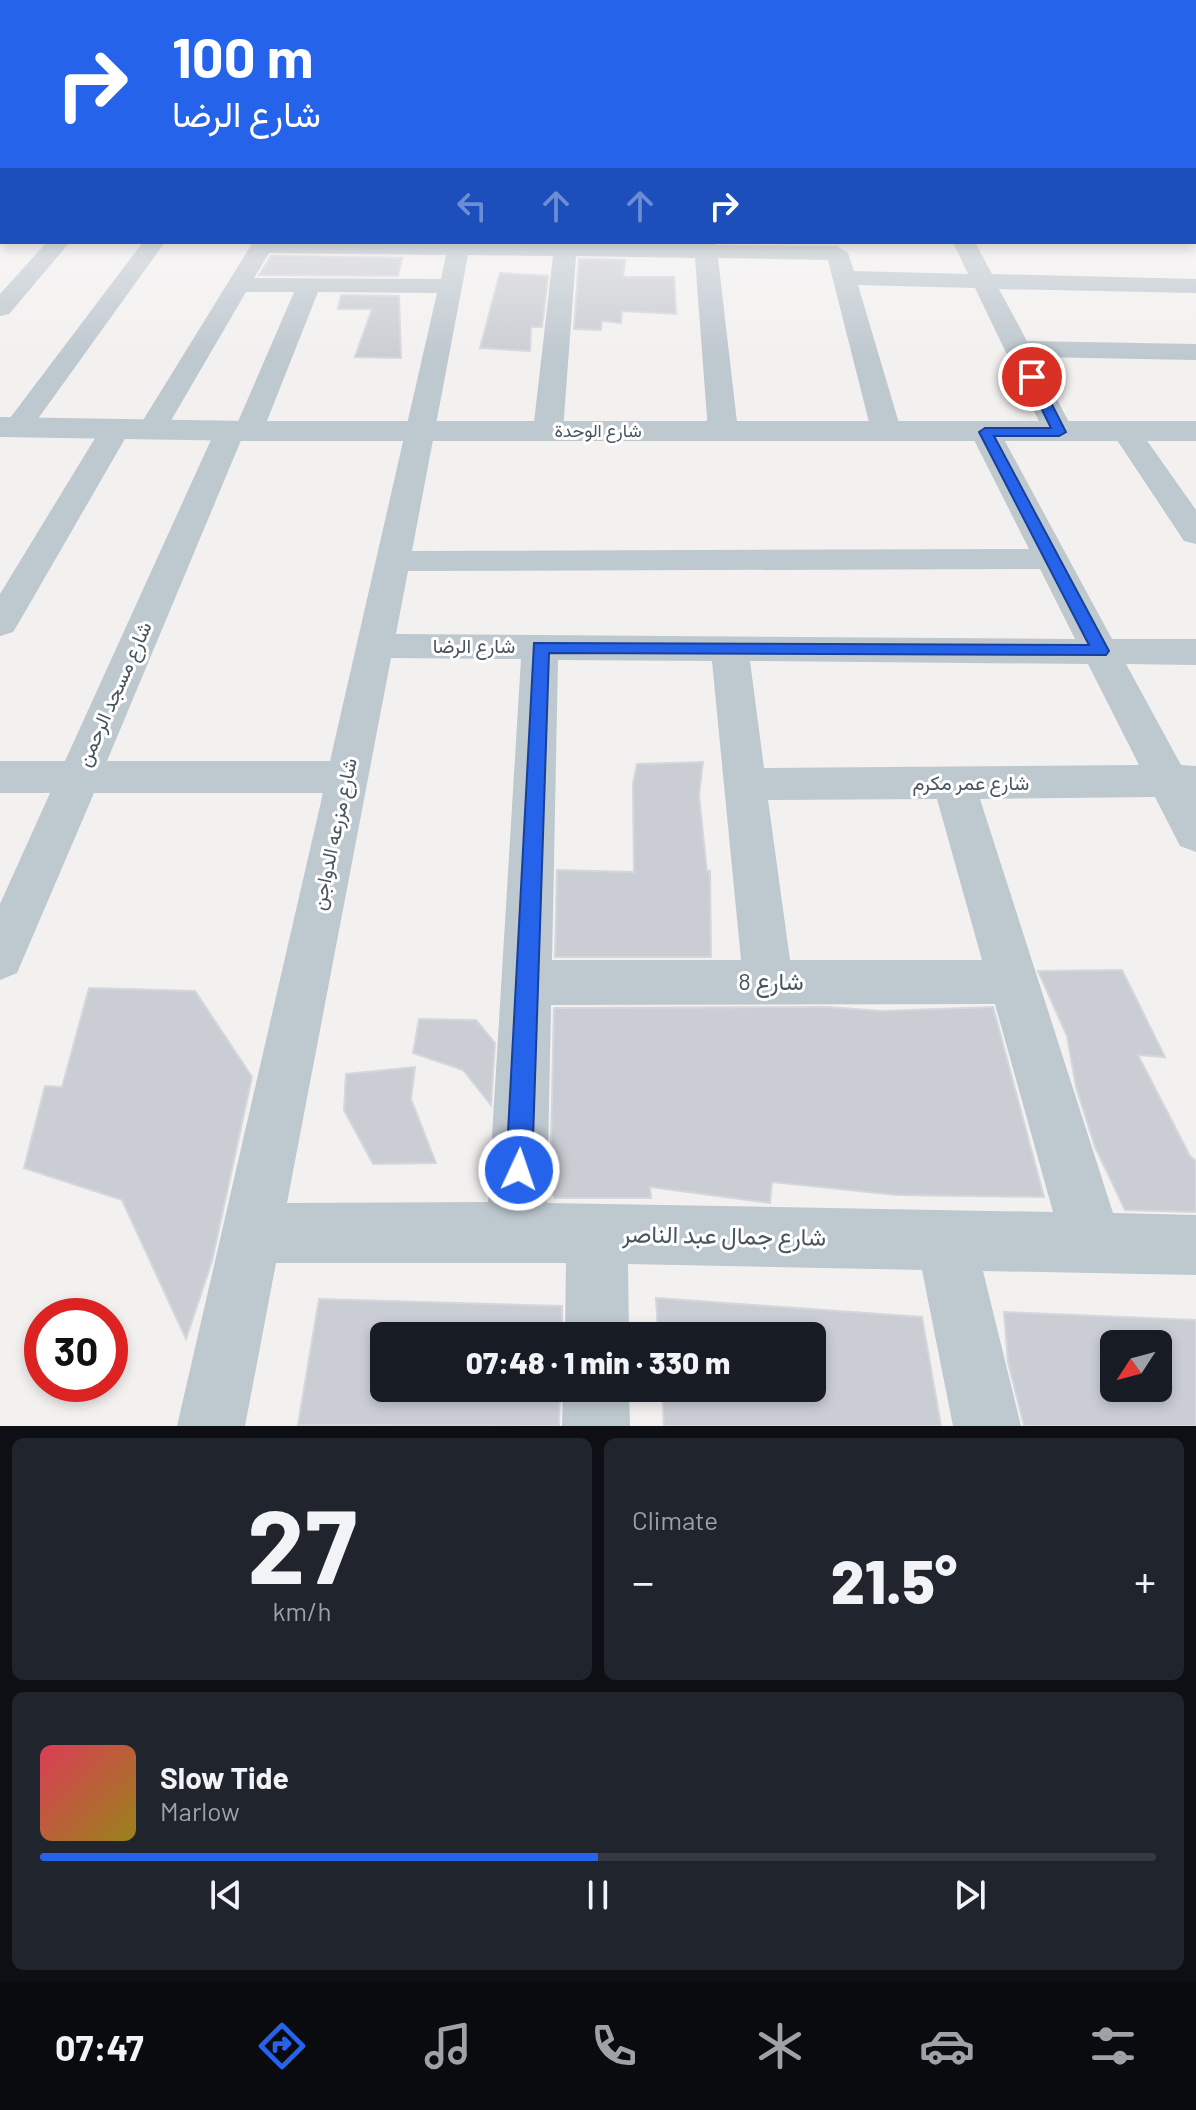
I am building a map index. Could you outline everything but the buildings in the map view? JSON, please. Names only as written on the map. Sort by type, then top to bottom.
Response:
[{"type":"street","points":[[0,309],[57,244]]},
{"type":"street","points":[[8,427],[152,244]]},
{"type":"street","points":[[152,430],[263,244],[456,259]]},
{"type":"street","points":[[965,244],[1059,432]]},
{"type":"street","points":[[706,247],[723,431]]},
{"type":"street","points":[[239,285],[309,285],[456,259],[565,250],[835,247],[886,430]]},
{"type":"street","points":[[548,431],[565,250]]},
{"type":"street","name":"شارع مزرعه الدواجن","points":[[211,1426],[456,259]]},
{"type":"street","points":[[844,278],[1196,286]]},
{"type":"street","name":"شارع مسجد الرحمن","points":[[0,958],[78,777],[309,285]]},
{"type":"street","points":[[1018,349],[1185,352],[1196,381]]},
{"type":"street","name":"شارع الوحدة","points":[[8,427],[239,431],[1196,431]]},
{"type":"street","points":[[0,624],[115,430]]},
{"type":"street","points":[[1126,431],[1187,508],[1196,534]]},
{"type":"street","points":[[985,432],[1100,651],[1182,781],[1196,834]]},
{"type":"street","points":[[394,561],[1052,559]]},
{"type":"street","name":"شارع الرضا","points":[[375,646],[1196,652]]},
{"type":"street","points":[[516,1232],[540,647]]},
{"type":"street","points":[[729,648],[768,982]]},
{"type":"street","points":[[0,777],[345,777]]},
{"type":"street","name":"شارع عمر مكرم","points":[[745,784],[1182,781]]},
{"type":"street","points":[[954,783],[1092,1243]]},
{"type":"street","name":"شارع 8","points":[[528,983],[1014,982]]},
{"type":"street","name":"شارع جمال عبد الناصر","points":[[252,1233],[597,1233],[1196,1245]]},
{"type":"street","points":[[597,1233],[597,1322]]},
{"type":"street","points":[[946,1241],[987,1426]]},
{"type":"street","points":[[596,1402],[596,1426]]},
{"type":"route","points":[[519,1170],[540,647],[1100,651],[985,432],[1059,432],[1032,377]]}]
